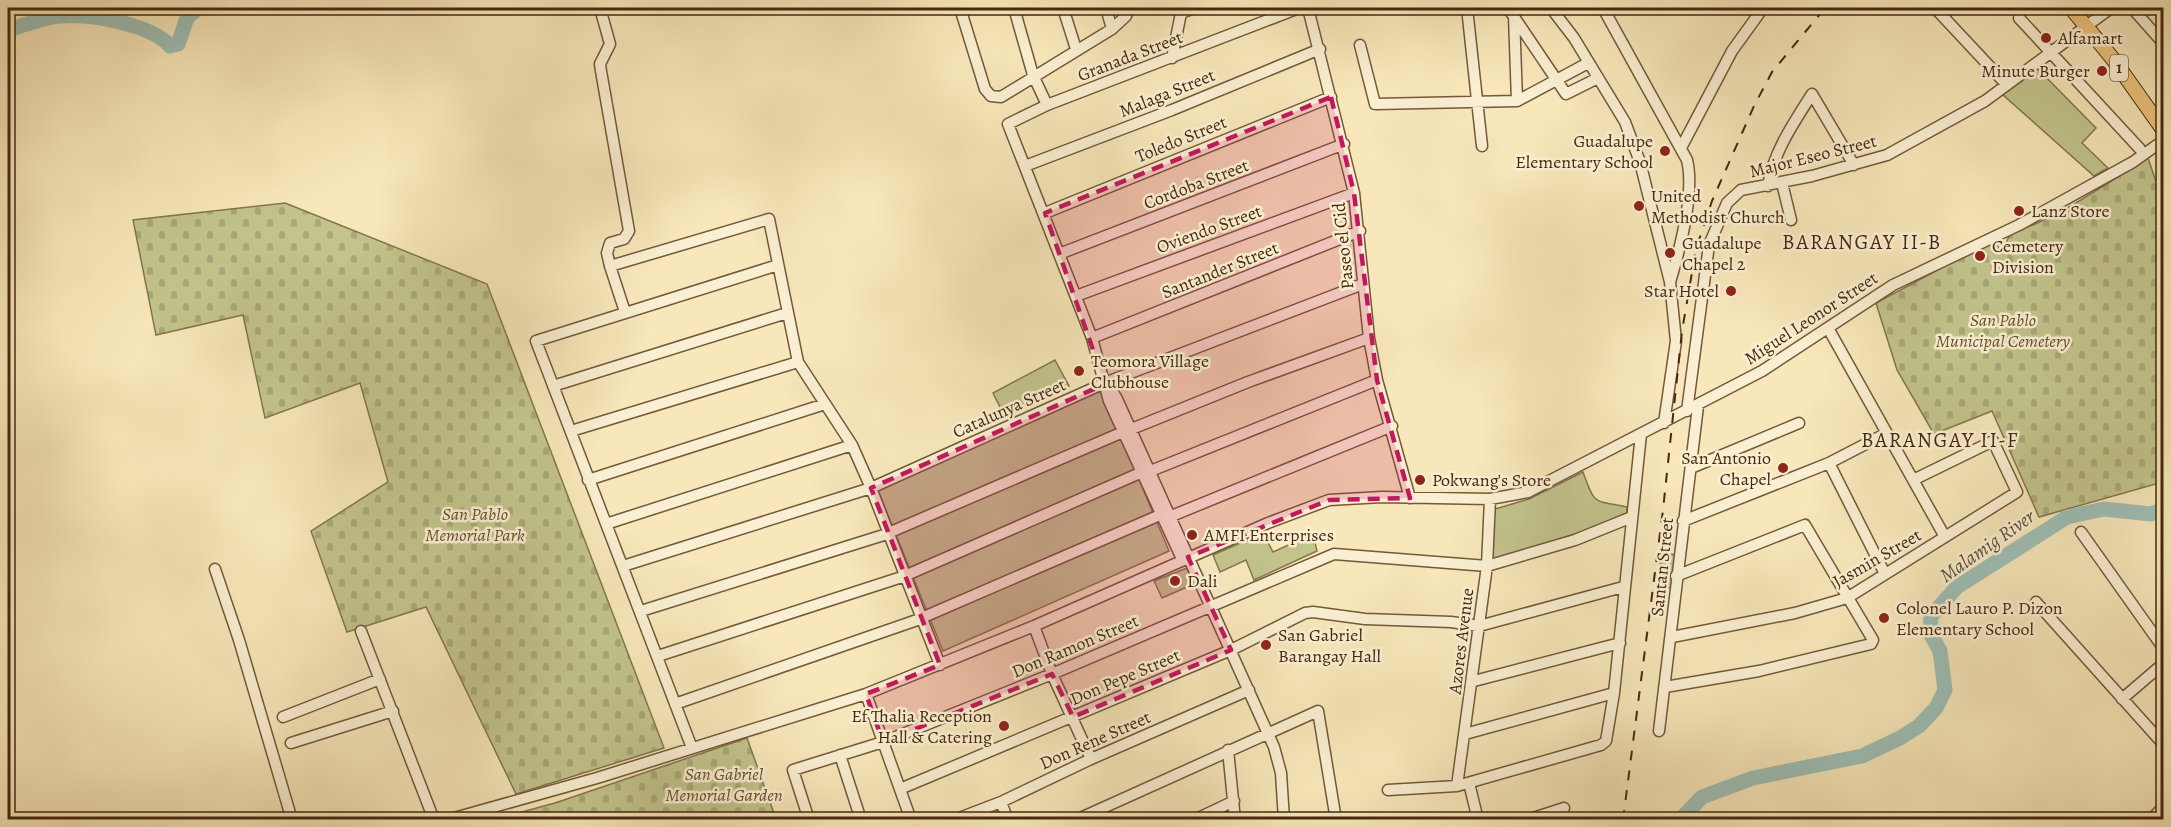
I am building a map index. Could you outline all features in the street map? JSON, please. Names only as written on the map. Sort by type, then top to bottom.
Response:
[{"type":"main road","name":"1","points":[[2071,8],[2086,25],[2163,132]]},
{"type":"street","points":[[600,8],[610,44],[600,64],[629,231],[624,239],[610,243],[607,253],[625,312]]},
{"type":"street","points":[[960,8],[982,80],[991,96],[1001,97],[1033,75],[1112,29],[1126,16],[1129,8]]},
{"type":"street","points":[[1014,8],[1033,75],[1047,105]]},
{"type":"street","points":[[1063,8],[1076,49]]},
{"type":"street","points":[[1106,8],[1112,29]]},
{"type":"street","points":[[1172,58],[1181,10],[1195,8]]},
{"type":"street","name":"Granada Street","points":[[1025,166],[1008,124],[1047,105],[1299,8]]},
{"type":"street","name":"Paseo el Cid","points":[[1308,8],[1344,144],[1354,193],[1360,231],[1369,338],[1377,380],[1392,426],[1410,498]]},
{"type":"street","points":[[1467,8],[1482,146]]},
{"type":"street","points":[[1551,8],[1625,122],[1640,162],[1670,282],[1676,341],[1669,421]]},
{"type":"street","points":[[1604,8],[1681,148],[1690,172],[1678,255],[1670,282]]},
{"type":"street","points":[[1681,148],[1732,51],[1763,8]]},
{"type":"street","points":[[1935,8],[2007,85]]},
{"type":"street","name":"Major Eseo Street","points":[[1693,408],[1709,245],[1727,203],[1741,190],[1782,183],[1854,165],[1887,154],[1948,123],[2007,85],[2111,8]]},
{"type":"street","points":[[2132,8],[2163,44]]},
{"type":"street","points":[[1511,12],[1517,101]]},
{"type":"street","points":[[1511,12],[1566,94],[1598,78]]},
{"type":"street","points":[[2019,18],[2140,149]]},
{"type":"street","points":[[1360,45],[1375,104],[1517,101],[1588,63]]},
{"type":"street","name":"Malaga Street","points":[[1025,166],[1172,110],[1320,49]]},
{"type":"street","points":[[1768,186],[1770,173],[1783,144],[1812,94],[1854,165]]},
{"type":"street","name":"Toledo Street","points":[[1045,213],[1331,97]]},
{"type":"street","name":"Miguel Leonor Street","points":[[2127,163],[2129,157],[2163,132]]},
{"type":"street","name":"Miguel Leonor Street","points":[[447,819],[597,778],[866,694],[1034,626],[1185,558],[1329,500],[1357,497],[1490,499],[1528,492],[1762,371],[1893,285],[2019,225],[2127,163],[2133,162],[2163,140]]},
{"type":"street","name":"Cordoba Street","points":[[1059,254],[1344,144]]},
{"type":"street","points":[[1025,166],[1092,338],[1104,381],[1144,472],[1231,650],[1278,760],[1284,819]]},
{"type":"street","points":[[1782,183],[1791,220]]},
{"type":"street","name":"Oviendo Street","points":[[1076,296],[1354,193]]},
{"type":"street","points":[[610,266],[769,219],[798,362],[852,445],[890,532],[940,665]]},
{"type":"street","name":"Santander Street","points":[[1092,338],[1360,231]]},
{"type":"street","points":[[692,748],[536,341],[778,265]]},
{"type":"street","name":"Catalunya Street","points":[[622,566],[871,488],[1104,381],[1363,284]]},
{"type":"street","points":[[553,386],[787,313]]},
{"type":"street","points":[[1828,328],[1945,537]]},
{"type":"street","points":[[641,610],[890,532],[1126,431],[1248,382],[1369,338]]},
{"type":"street","points":[[571,431],[798,362]]},
{"type":"street","points":[[658,656],[907,575],[1144,472],[1377,380]]},
{"type":"street","points":[[588,480],[825,404]]},
{"type":"street","name":"Santan Street","points":[[1659,731],[1672,637],[1676,576],[1691,468],[1693,408]]},
{"type":"street","points":[[1691,468],[1799,423]]},
{"type":"street","points":[[675,704],[923,617],[1165,516],[1392,426]]},
{"type":"street","points":[[1683,521],[1828,463],[1887,433]]},
{"type":"street","points":[[1388,790],[1457,786],[1603,744],[1607,735],[1614,693],[1623,587],[1641,434]]},
{"type":"street","name":"Jasmin Street","points":[[1672,637],[1795,613],[1847,598],[2017,492],[1993,441],[1913,480]]},
{"type":"street","points":[[606,524],[852,445]]},
{"type":"street","points":[[1828,463],[1885,574]]},
{"type":"street","name":"Azores Avenue","points":[[1457,786],[1474,681],[1487,566],[1490,499]]},
{"type":"street","points":[[1487,566],[1575,540],[1632,518]]},
{"type":"street","points":[[1665,687],[1759,671],[1871,644],[1873,638],[1805,525],[1676,576]]},
{"type":"street","points":[[2081,532],[2163,649]]},
{"type":"street","name":"Don Ramon Street","points":[[809,819],[793,770],[883,742],[1052,674],[1334,554],[1487,566]]},
{"type":"street","points":[[214,569],[239,640],[292,819]]},
{"type":"street","points":[[1479,626],[1623,587]]},
{"type":"street","points":[[2036,602],[2163,745]]},
{"type":"street","name":"Don Pepe Street","points":[[900,789],[1231,650],[1305,614],[1314,612],[1365,619],[1451,622],[1479,626]]},
{"type":"street","points":[[1034,626],[1052,674],[1091,759]]},
{"type":"street","points":[[361,631],[434,819]]},
{"type":"street","points":[[1474,681],[1620,643]]},
{"type":"street","points":[[2122,699],[2163,663]]},
{"type":"street","points":[[283,717],[380,679]]},
{"type":"street","name":"Don Rene Street","points":[[954,819],[1001,802],[1091,759],[1249,690]]},
{"type":"street","points":[[1465,734],[1614,693]]},
{"type":"street","points":[[866,694],[911,819]]},
{"type":"street","points":[[291,743],[393,711]]},
{"type":"street","points":[[1076,819],[1318,711],[1336,819]]},
{"type":"street","points":[[1228,750],[1235,819]]},
{"type":"street","points":[[840,755],[861,819]]},
{"type":"street","points":[[1469,783],[1478,819]]},
{"type":"street","points":[[1194,819],[1234,801]]},
{"type":"street","points":[[1001,802],[1008,819]]},
{"type":"street","points":[[2151,819],[2163,806]]},
{"type":"street","points":[[1527,819],[1564,808]]},
{"type":"highlighted area","points":[[1331,97],[1354,193],[1377,380],[1410,498],[1329,500],[1188,557],[1231,650],[1073,717],[1052,674],[883,742],[866,694],[940,665],[871,488],[1105,384],[1045,213]]},
{"type":"green space","points":[[2036,67],[2096,128],[2082,143],[2108,168],[2094,176],[2002,94]]},
{"type":"green space","name":"San Pablo Municipal Cemetery","points":[[2148,158],[2163,202],[2163,482],[2039,517],[1992,411],[1934,434],[1897,370],[1876,303],[1999,237],[2006,244],[2010,233],[2063,210]]},
{"type":"green space","name":"San Pablo Memorial Park","points":[[285,203],[487,284],[664,748],[516,794],[426,607],[347,632],[311,531],[388,482],[360,383],[265,418],[243,315],[156,335],[133,220]]},
{"type":"green space","points":[[1055,360],[1069,386],[1004,415],[993,393]]},
{"type":"green space","points":[[1101,389],[1169,551],[943,651],[877,488]]},
{"type":"green space","points":[[1583,472],[1590,491],[1597,500],[1627,507],[1627,513],[1585,531],[1493,560],[1490,556],[1495,509],[1529,499]]},
{"type":"green space","points":[[1263,533],[1273,552],[1313,534],[1317,551],[1254,580],[1246,560],[1220,572],[1213,555]]},
{"type":"green space","points":[[1662,553],[1676,555],[1671,588],[1657,586]]},
{"type":"green space","points":[[1187,568],[1194,584],[1162,598],[1154,581]]},
{"type":"green space","name":"San Gabriel Memorial Garden","points":[[747,738],[776,819],[496,819],[555,803]]},
{"type":"waterway","points":[[8,30],[55,17],[88,16],[135,26],[170,46],[178,44],[187,18],[198,8]]},
{"type":"waterway","name":"Malamig River","points":[[1680,820],[1702,797],[1753,778],[1862,756],[1919,726],[1936,708],[1945,690],[1940,651],[1930,633],[1931,616],[1957,587],[2067,517],[2104,509],[2151,514],[2164,509]]},
{"type":"railway","points":[[1623,820],[1663,510],[1682,331],[1696,249],[1712,201],[1754,106],[1772,72],[1825,8]]},
{"type":"place","name":"Alfamart","points":[[2046,38]]},
{"type":"place","name":"Minute Burger","points":[[2102,71]]},
{"type":"place","name":"Guadalupe Elementary School","points":[[1665,151]]},
{"type":"place","name":"United Methodist Church","points":[[1639,206]]},
{"type":"place","name":"Lanz Store","points":[[2019,211]]},
{"type":"place","name":"Guadalupe Chapel 2","points":[[1670,253]]},
{"type":"place","name":"Cemetery Division","points":[[1980,256]]},
{"type":"place","name":"Star Hotel","points":[[1731,291]]},
{"type":"place","name":"Teomora Village Clubhouse","points":[[1079,371]]},
{"type":"place","name":"San Antonio Chapel","points":[[1783,468]]},
{"type":"place","name":"Pokwang's Store","points":[[1420,480]]},
{"type":"place","name":"AMFI Enterprises","points":[[1192,535]]},
{"type":"place","name":"Dali","points":[[1175,581]]},
{"type":"place","name":"Colonel Lauro P. Dizon Elementary School","points":[[1884,618]]},
{"type":"place","name":"San Gabriel Barangay Hall","points":[[1266,645]]},
{"type":"place","name":"Ef Thalia Reception Hall & Catering","points":[[1004,726]]},
{"type":"district","name":"BARANGAY II-B","points":[[1862,242]]},
{"type":"district","name":"BARANGAY II-F","points":[[1940,440]]}]
